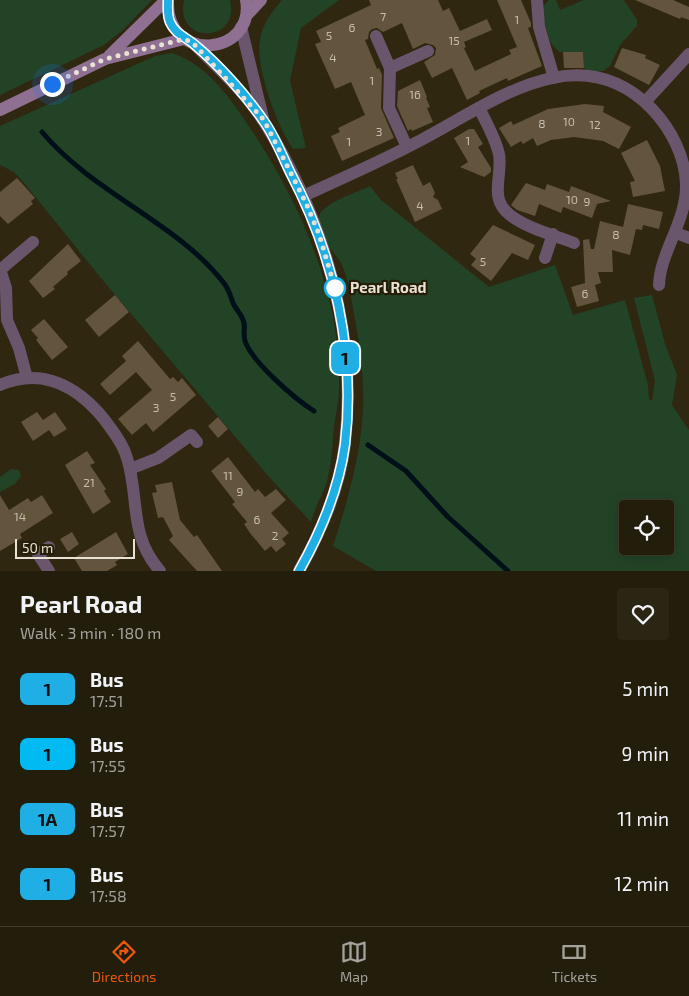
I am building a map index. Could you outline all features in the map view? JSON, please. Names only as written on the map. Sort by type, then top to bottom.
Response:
[{"type":"main road","points":[[167,0],[167,11],[171,23],[189,41]]},
{"type":"main road","points":[[105,59],[167,0]]},
{"type":"main road","points":[[244,22],[246,0]]},
{"type":"main road","points":[[0,110],[105,59],[189,41],[212,46],[224,42],[235,35],[260,0]]},
{"type":"street","points":[[537,0],[539,27],[554,78]]},
{"type":"street","points":[[244,22],[264,120],[303,196],[324,251],[339,309],[346,370],[347,416],[344,450],[316,542],[299,571]]},
{"type":"street","points":[[376,36],[390,68],[389,108],[407,147]]},
{"type":"street","points":[[189,41],[264,120]]},
{"type":"street","points":[[390,68],[428,51]]},
{"type":"street","points":[[645,102],[689,54]]},
{"type":"street","points":[[303,196],[407,147],[512,90],[554,78],[581,76],[599,79],[616,84],[645,102],[669,130],[678,147],[687,191],[676,233],[661,272],[659,285]]},
{"type":"street","points":[[479,108],[499,156],[497,184],[501,205],[515,218],[574,243]]},
{"type":"street","points":[[676,233],[689,238]]},
{"type":"street","points":[[545,258],[553,234]]},
{"type":"street","points":[[27,378],[20,348],[6,320],[6,288],[0,269],[33,242]]},
{"type":"street","points":[[0,385],[27,378],[54,382],[82,396],[115,434],[123,447],[130,469],[138,528],[153,569]]},
{"type":"street","points":[[130,469],[158,458],[191,435],[197,442]]},
{"type":"street","points":[[49,547],[38,554],[49,571]]},
{"type":"green space","points":[[0,0],[152,0],[123,30],[104,45],[0,95]]},
{"type":"green space","points":[[184,0],[230,0],[231,14],[226,25],[218,31],[207,33],[197,31],[189,25],[184,15]]},
{"type":"green space","points":[[282,0],[339,0],[301,28],[290,81],[306,148],[293,149],[287,139],[274,112],[261,65],[259,51],[263,29],[265,23]]},
{"type":"green space","points":[[549,0],[556,0],[560,10],[584,0],[624,0],[637,20],[637,26],[620,45],[610,66],[603,71],[591,72],[584,68],[583,52],[559,52],[550,42],[540,10]]},
{"type":"green space","points":[[172,53],[186,59],[210,77],[230,99],[256,137],[289,194],[303,224],[326,287],[338,353],[339,391],[329,473],[311,522],[271,479],[100,277],[25,184],[14,172],[0,165],[0,126],[155,56]]},
{"type":"green space","points":[[370,186],[381,200],[489,287],[555,265],[573,315],[625,300],[648,385],[649,399],[652,401],[655,381],[634,298],[652,295],[665,344],[677,375],[672,405],[689,430],[689,571],[376,571],[333,546],[356,461],[363,409],[362,365],[348,281],[341,263],[325,241],[318,222],[322,211],[342,198]]},
{"type":"green space","points":[[11,469],[19,470],[21,476],[15,484],[0,492],[0,477]]},
{"type":"building","points":[[369,0],[438,0],[443,11],[449,8],[460,31],[487,19],[492,30],[464,42],[466,47],[464,48],[475,71],[511,54],[509,50],[517,47],[497,0],[521,0],[531,23],[531,27],[528,28],[542,66],[508,81],[507,78],[479,91],[480,93],[467,100],[452,68],[432,78],[424,62],[435,55],[436,48],[433,45],[425,43],[413,49],[402,23],[383,32],[377,28],[372,29],[369,32],[368,39],[365,40],[377,69],[379,68],[382,75],[381,108],[394,138],[342,161],[331,136],[340,132],[338,128],[365,115],[351,82],[335,89],[315,44],[321,42],[316,31],[371,5]]},
{"type":"building","points":[[635,0],[673,0],[689,7],[689,20],[681,17],[680,19]]},
{"type":"building","points":[[622,48],[646,55],[645,58],[660,65],[649,85],[614,67]]},
{"type":"building","points":[[563,52],[583,52],[584,68],[564,68]]},
{"type":"building","points":[[420,80],[427,97],[430,107],[427,108],[433,122],[408,131],[397,106],[398,91]]},
{"type":"building","points":[[585,104],[604,106],[603,112],[631,127],[619,149],[603,141],[574,137],[551,140],[537,146],[533,138],[523,144],[521,141],[511,147],[499,128],[511,121],[513,125],[548,109]]},
{"type":"building","points":[[469,129],[474,129],[483,144],[478,147],[491,168],[491,172],[484,177],[460,167],[468,162],[454,138]]},
{"type":"building","points":[[647,140],[660,166],[665,191],[633,197],[630,182],[635,181],[621,153]]},
{"type":"building","points":[[413,165],[423,186],[430,182],[435,193],[433,197],[438,200],[442,209],[415,222],[395,173]]},
{"type":"building","points":[[17,178],[35,198],[31,201],[33,204],[8,224],[0,216],[0,192]]},
{"type":"building","points":[[526,183],[545,190],[547,184],[569,192],[571,186],[611,201],[597,204],[592,218],[563,207],[561,213],[539,204],[535,216],[517,210],[511,205]]},
{"type":"building","points":[[628,204],[663,212],[659,229],[643,225],[642,230],[636,229],[630,255],[612,250],[613,272],[598,272],[601,283],[595,285],[599,301],[577,307],[571,287],[585,283],[583,240],[589,239],[591,249],[594,249],[600,221],[623,227]]},
{"type":"building","points":[[493,225],[535,245],[528,260],[512,253],[491,281],[471,265],[476,259],[470,254]]},
{"type":"building","points":[[68,244],[81,261],[53,287],[55,289],[43,298],[29,281]]},
{"type":"building","points":[[115,295],[129,312],[99,337],[85,320]]},
{"type":"building","points":[[44,319],[68,347],[52,360],[36,340],[38,338],[31,330]]},
{"type":"building","points":[[138,341],[170,379],[173,377],[178,382],[182,378],[196,395],[153,432],[146,423],[132,435],[118,419],[152,390],[136,372],[110,395],[100,384],[126,361],[122,356]]},
{"type":"building","points":[[37,412],[43,420],[55,412],[67,429],[54,437],[49,430],[33,441],[21,422]]},
{"type":"building","points":[[218,417],[228,429],[218,438],[208,426]]},
{"type":"building","points":[[87,451],[95,463],[90,465],[106,489],[104,491],[111,502],[93,514],[65,465]]},
{"type":"building","points":[[228,457],[255,492],[258,489],[265,497],[276,489],[286,500],[271,513],[289,533],[282,539],[286,544],[276,552],[271,546],[265,551],[250,533],[244,524],[247,522],[232,504],[235,502],[211,471]]},
{"type":"building","points":[[172,482],[180,520],[194,537],[197,535],[222,571],[197,571],[169,540],[173,536],[163,517],[158,518],[152,493],[157,492],[155,485]]},
{"type":"building","points":[[0,495],[9,510],[28,498],[31,502],[42,495],[53,513],[20,534],[22,538],[0,551]]},
{"type":"building","points":[[72,532],[79,544],[68,552],[60,539]]},
{"type":"building","points":[[116,532],[128,554],[115,562],[117,565],[107,571],[82,571],[74,558]]},
{"type":"waterway","points":[[42,132],[85,173],[159,224],[204,261],[228,290],[243,320],[244,337],[249,350],[286,389],[314,411]]},
{"type":"waterway","points":[[368,445],[406,471],[448,517],[508,571]]},
{"type":"bus line","name":"1","points":[[168,0],[167,11],[171,23],[178,33],[193,43],[264,120],[296,182],[319,234],[335,290],[345,353],[347,386],[345,444],[339,471],[320,531],[316,542],[299,571]]},
{"type":"place","name":"Pearl Road","points":[[335,288]]},
{"type":"route","points":[[52,84],[105,59],[138,49],[184,39],[193,43],[264,120],[306,203],[319,234],[335,290],[335,288]]}]
